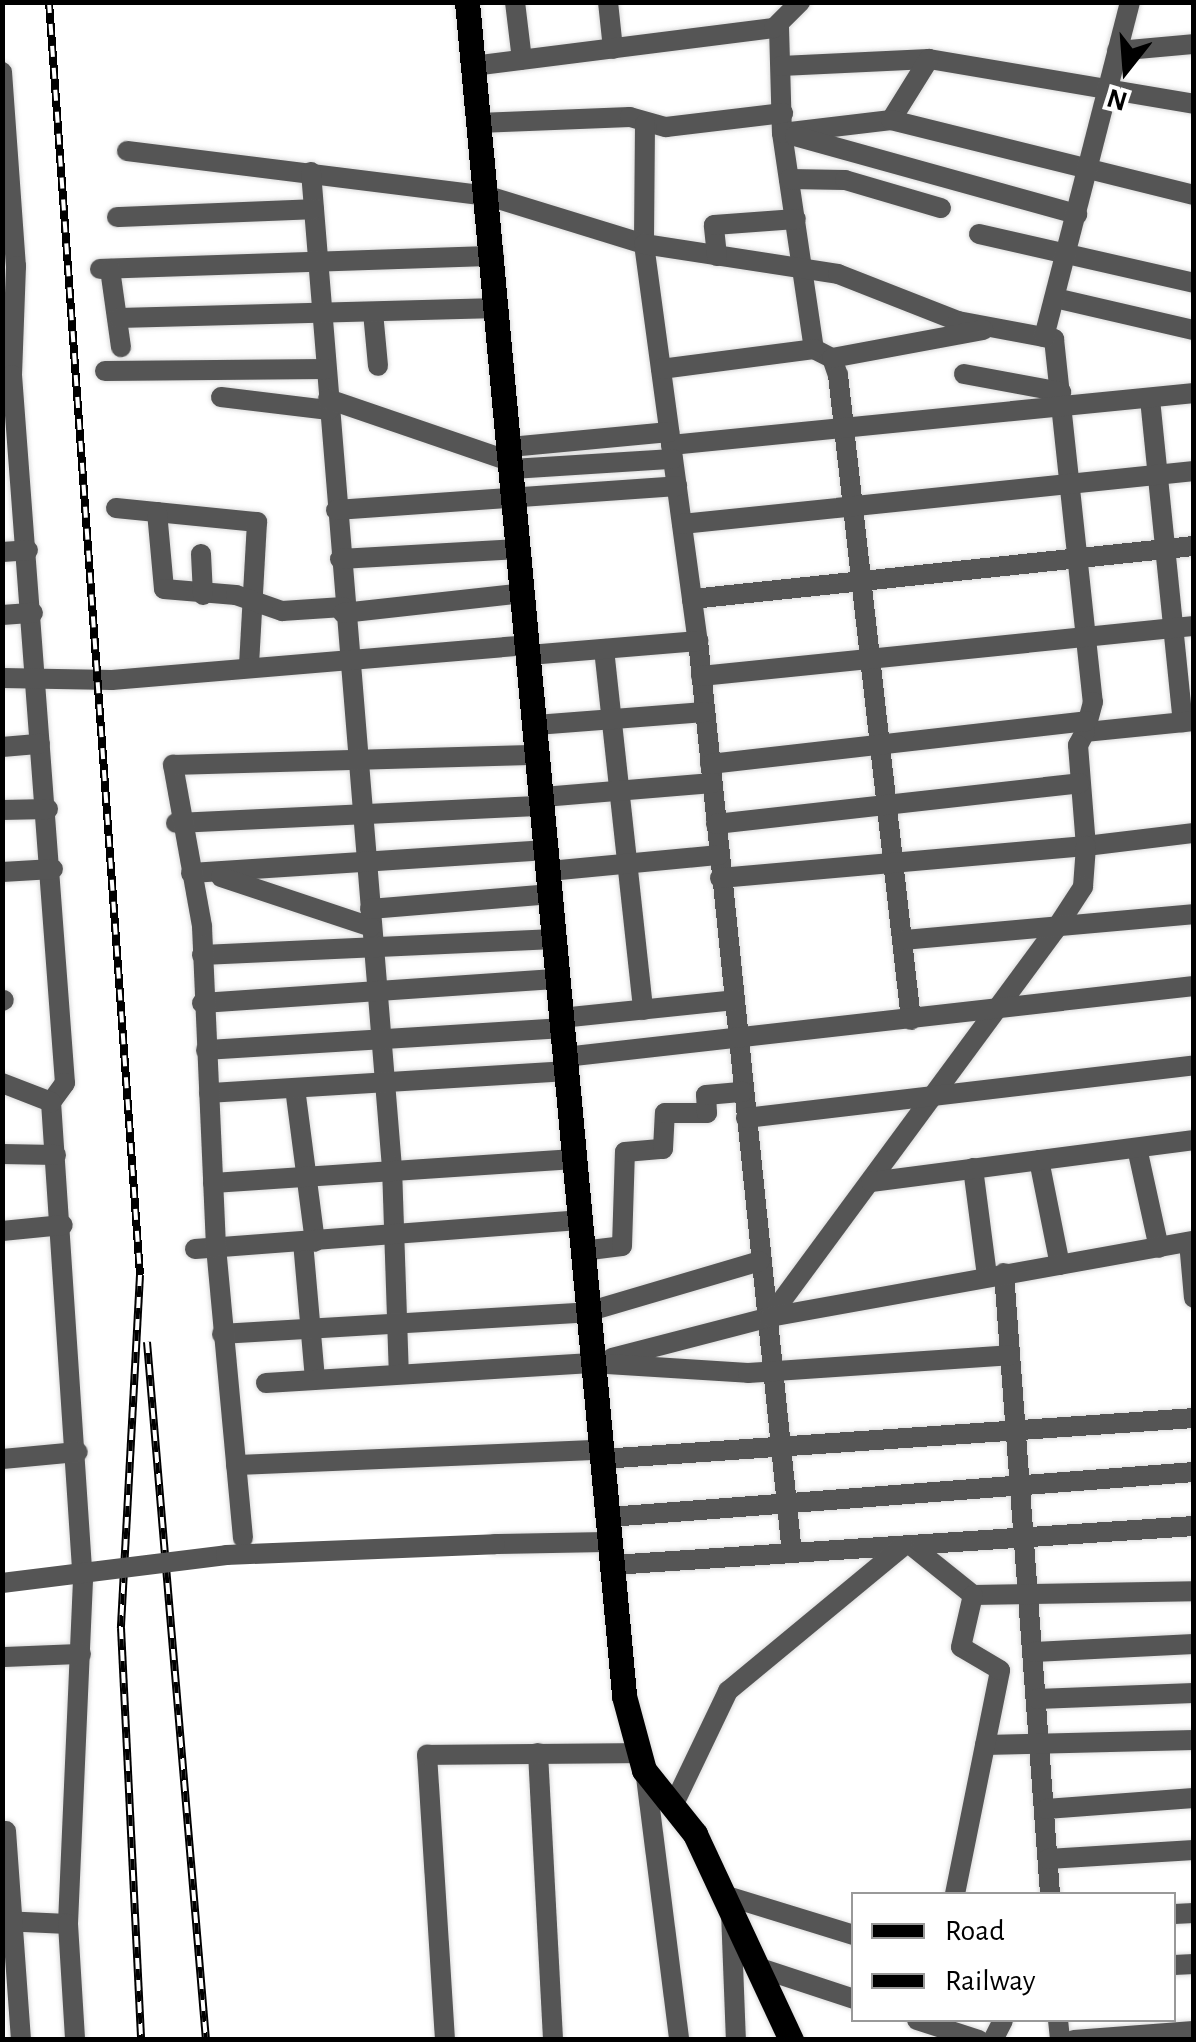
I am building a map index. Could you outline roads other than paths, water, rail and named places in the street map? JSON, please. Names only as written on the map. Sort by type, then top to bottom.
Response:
[{"type":"main road","points":[[467,2],[494,256],[592,1363],[610,1541],[642,1761],[729,1901],[791,2040]]},
{"type":"street","points":[[515,2],[522,60]]},
{"type":"street","points":[[608,2],[612,49]]},
{"type":"street","points":[[473,66],[779,27],[800,2]]},
{"type":"street","points":[[1044,337],[1068,257],[1104,88],[1130,2]]},
{"type":"street","points":[[779,27],[789,179],[823,353],[845,428],[891,806],[911,1020]]},
{"type":"street","points":[[1117,51],[1194,44]]},
{"type":"street","points":[[781,66],[929,59],[1194,104]]},
{"type":"street","points":[[891,120],[929,59]]},
{"type":"street","points":[[2,72],[10,424],[28,550],[66,1083],[51,1102],[78,1452],[82,1654],[68,1924],[75,2040]]},
{"type":"street","points":[[478,123],[891,120],[1085,173],[1194,195]]},
{"type":"street","points":[[783,123],[854,151],[1077,214]]},
{"type":"street","points":[[645,124],[644,244],[698,641],[792,1554]]},
{"type":"street","points":[[127,151],[488,196],[644,244],[805,270],[992,328],[1054,339],[1086,637],[1086,726],[1080,783],[1086,846],[1082,886],[940,1093],[770,1317]]},
{"type":"street","points":[[845,180],[854,151]]},
{"type":"street","points":[[311,172],[355,763],[392,1167],[399,1374]]},
{"type":"street","points":[[789,179],[845,180],[942,208]]},
{"type":"street","points":[[117,217],[314,210]]},
{"type":"street","points":[[717,256],[714,225],[796,219]]},
{"type":"street","points":[[979,234],[1194,283]]},
{"type":"street","points":[[121,347],[119,318],[105,269],[494,256]]},
{"type":"street","points":[[1055,298],[1194,330]]},
{"type":"street","points":[[119,318],[498,308]]},
{"type":"street","points":[[373,312],[378,366]]},
{"type":"street","points":[[661,370],[823,353],[992,328]]},
{"type":"street","points":[[105,371],[326,369]]},
{"type":"street","points":[[964,374],[1063,398]]},
{"type":"street","points":[[221,398],[329,404],[512,459],[845,428],[1063,398],[1150,398],[1194,393]]},
{"type":"street","points":[[176,822],[361,816],[543,802],[620,794],[884,744],[1188,721],[1183,628],[1165,549],[1150,398]]},
{"type":"street","points":[[682,524],[1194,471]]},
{"type":"street","points":[[336,510],[677,486]]},
{"type":"street","points":[[116,508],[257,522],[248,667]]},
{"type":"street","points":[[157,512],[157,580],[178,595],[250,601],[282,611],[343,610],[523,593]]},
{"type":"street","points":[[692,599],[1194,546]]},
{"type":"street","points":[[340,559],[520,549]]},
{"type":"street","points":[[2,552],[28,550]]},
{"type":"street","points":[[202,554],[203,595]]},
{"type":"street","points":[[2,615],[33,613]]},
{"type":"street","points":[[701,676],[1183,628]]},
{"type":"street","points":[[2,678],[112,680],[347,660],[698,641]]},
{"type":"street","points":[[604,649],[643,1010]]},
{"type":"street","points":[[536,725],[705,712]]},
{"type":"street","points":[[2,746],[40,744]]},
{"type":"street","points":[[244,1538],[222,1334],[205,1248],[212,1183],[202,1003],[200,873],[176,822],[173,765],[538,755]]},
{"type":"street","points":[[716,824],[1080,783]]},
{"type":"street","points":[[2,810],[48,809]]},
{"type":"street","points":[[720,878],[1192,835]]},
{"type":"street","points":[[200,873],[366,866],[549,872],[719,855]]},
{"type":"street","points":[[2,872],[53,870]]},
{"type":"street","points":[[202,955],[371,927],[549,872]]},
{"type":"street","points":[[200,873],[371,927],[555,939]]},
{"type":"street","points":[[904,940],[1055,930],[1194,914]]},
{"type":"street","points":[[202,1003],[558,979]]},
{"type":"street","points":[[209,1093],[384,1084],[1194,986]]},
{"type":"street","points":[[206,1050],[381,1041],[734,1000]]},
{"type":"street","points":[[746,1118],[1194,1065]]},
{"type":"street","points":[[2,1082],[51,1102]]},
{"type":"street","points":[[295,1088],[308,1173],[315,1379]]},
{"type":"street","points":[[582,1251],[622,1246],[625,1152],[662,1149],[665,1113],[707,1113],[706,1095],[743,1092]]},
{"type":"street","points":[[871,1182],[1194,1140]]},
{"type":"street","points":[[1137,1148],[1159,1248]]},
{"type":"street","points":[[2,1154],[56,1155]]},
{"type":"street","points":[[212,1183],[392,1167],[574,1160]]},
{"type":"street","points":[[1039,1160],[1060,1265]]},
{"type":"street","points":[[973,1168],[1009,1355],[1029,1540],[1050,1892]]},
{"type":"street","points":[[205,1248],[394,1239],[579,1220]]},
{"type":"street","points":[[2,1231],[63,1225]]},
{"type":"street","points":[[592,1363],[770,1317],[1191,1242],[1194,1298]]},
{"type":"street","points":[[222,1334],[587,1312],[760,1261]]},
{"type":"street","points":[[266,1383],[592,1363],[773,1369],[1009,1355]]},
{"type":"street","points":[[236,1465],[602,1454],[1194,1418]]},
{"type":"street","points":[[2,1460],[78,1452]]},
{"type":"street","points":[[610,1541],[788,1503],[1194,1472]]},
{"type":"street","points":[[2,1584],[226,1555],[610,1541],[792,1554],[1194,1526]]},
{"type":"street","points":[[908,1546],[974,1595],[1032,1600],[1194,1590]]},
{"type":"street","points":[[672,1808],[728,1691],[908,1546]]},
{"type":"street","points":[[955,1892],[1000,1670],[961,1647],[974,1595]]},
{"type":"street","points":[[1034,1652],[1194,1644]]},
{"type":"street","points":[[2,1657],[82,1654]]},
{"type":"street","points":[[1037,1698],[1194,1693]]},
{"type":"street","points":[[985,1745],[1040,1751],[1194,1740]]},
{"type":"street","points":[[538,1753],[554,2040]]},
{"type":"street","points":[[445,2040],[427,1755],[538,1753],[642,1761],[679,2040]]},
{"type":"street","points":[[1046,1809],[1194,1798]]},
{"type":"street","points":[[6,1832],[7,1922],[22,2040]]},
{"type":"street","points":[[1048,1858],[1194,1850]]},
{"type":"street","points":[[736,2040],[729,1901],[851,1934]]},
{"type":"street","points":[[7,1922],[68,1924]]},
{"type":"street","points":[[762,1969],[851,1998]]},
{"type":"street","points":[[923,2022],[979,2040]]},
{"type":"street","points":[[1074,2040],[1194,2030]]},
{"type":"railway","points":[[49,2],[140,1275],[121,1628],[141,2040]]},
{"type":"railway","points":[[147,1342],[206,2040]]}]
